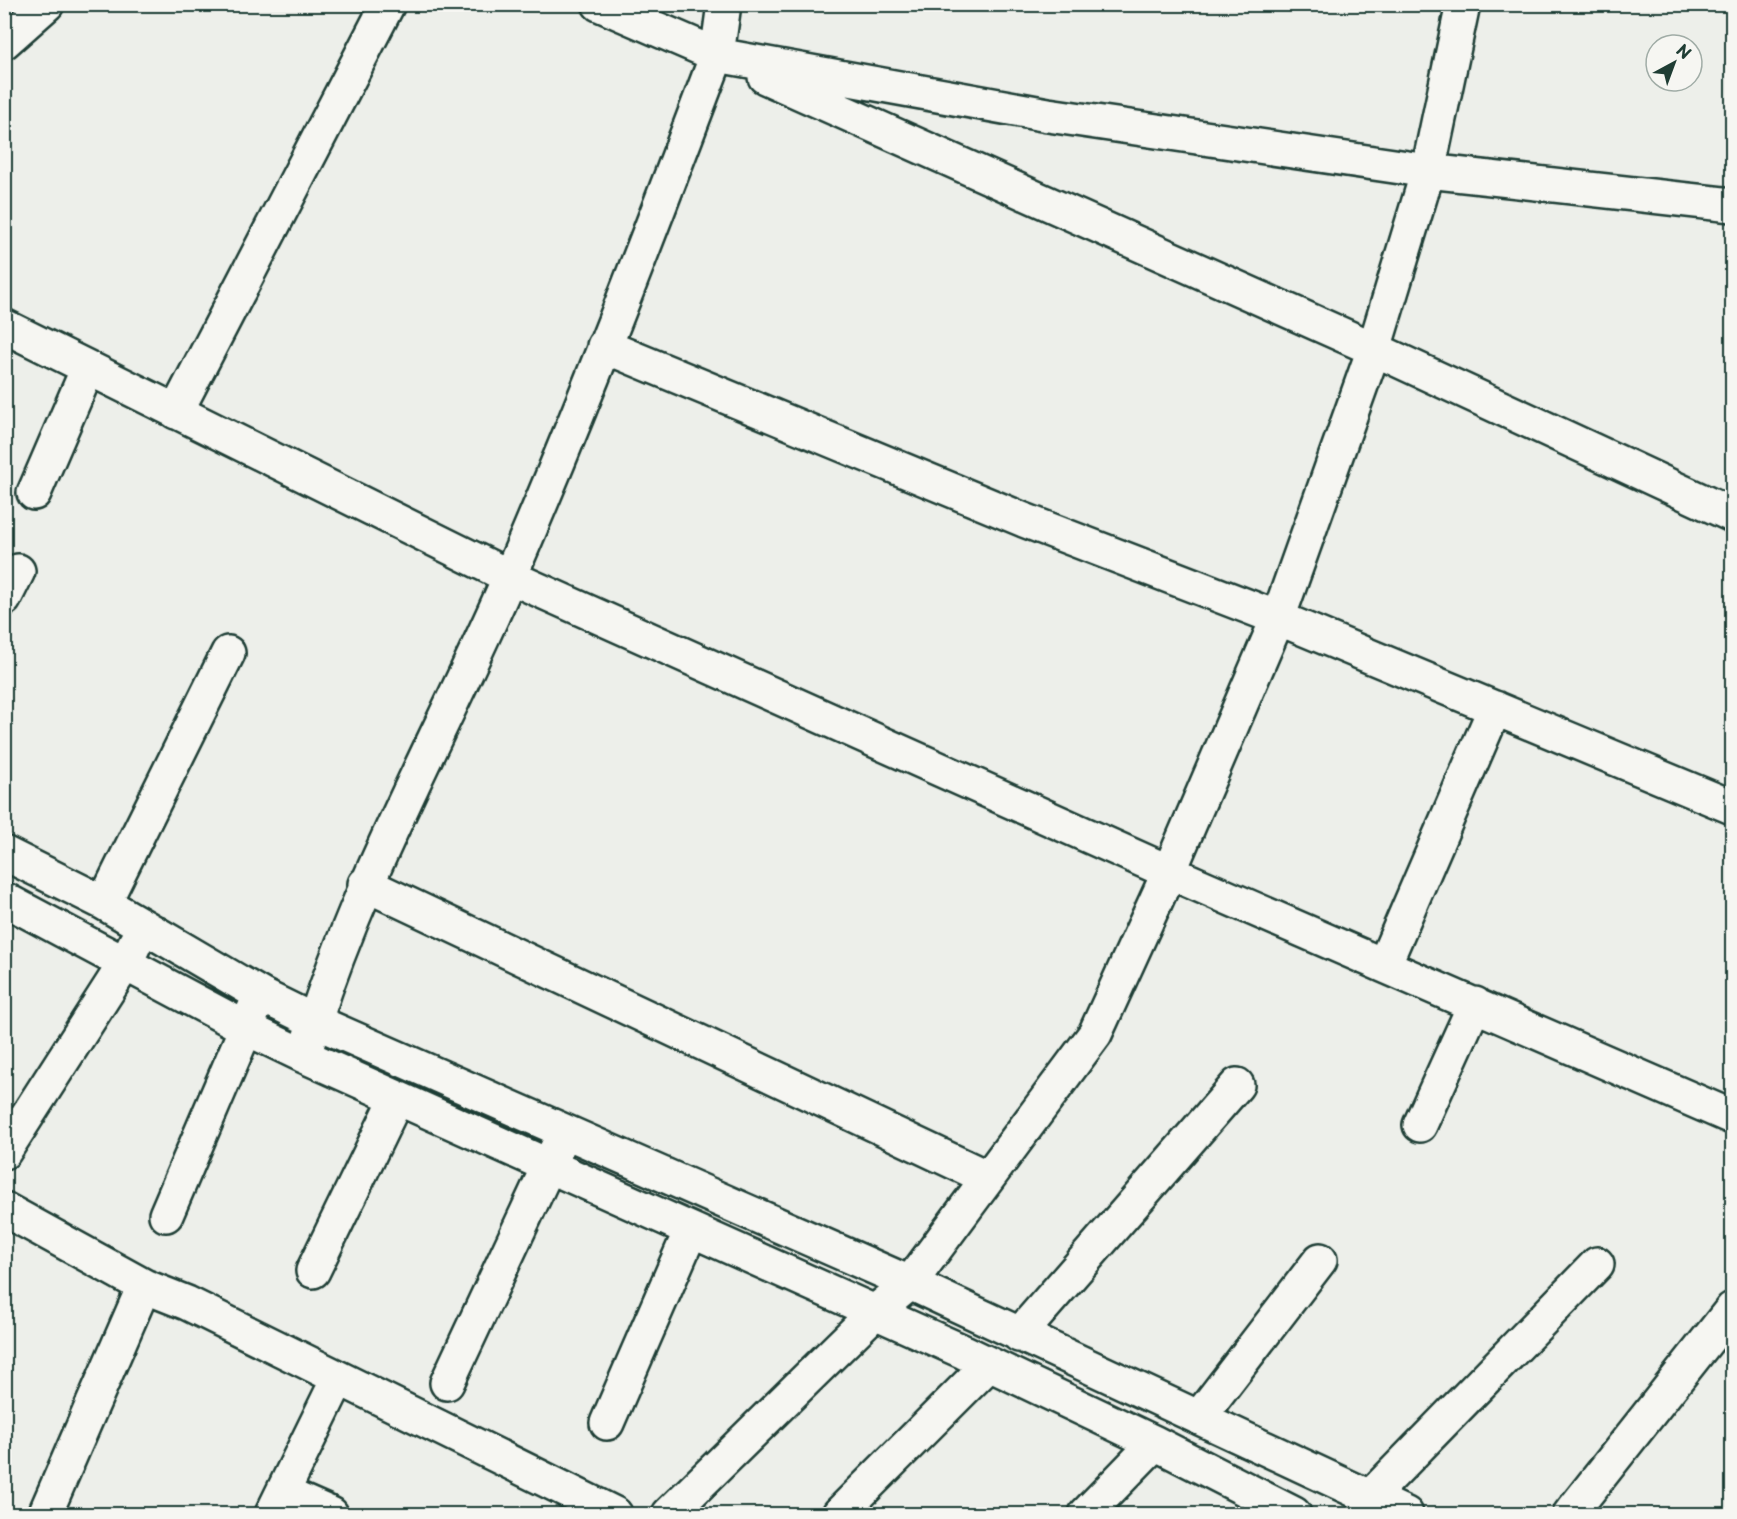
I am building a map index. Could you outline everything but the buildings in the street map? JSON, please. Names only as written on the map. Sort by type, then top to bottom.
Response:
[{"type":"street","points":[[4,42],[47,4]]},
{"type":"street","points":[[176,412],[388,4]]},
{"type":"street","points":[[598,4],[1374,349],[1732,515]]},
{"type":"street","points":[[304,1056],[314,1021],[365,884],[510,577],[604,346],[717,55],[724,4]]},
{"type":"street","points":[[669,1515],[875,1312],[910,1283],[1095,1034],[1169,872],[1278,618],[1374,349],[1428,171],[1463,4]]},
{"type":"street","points":[[717,55],[1048,115],[1428,171],[1732,205]]},
{"type":"street","points":[[4,326],[510,577],[1169,872],[1732,1117]]},
{"type":"street","points":[[604,346],[1024,520],[1278,618],[1732,807]]},
{"type":"street","points":[[33,493],[88,368]]},
{"type":"street","points":[[104,903],[228,653]]},
{"type":"street","points":[[1384,965],[1495,708]]},
{"type":"street","points":[[4,853],[104,903],[261,995],[314,1021],[910,1283],[1019,1335],[1200,1416],[1371,1496],[1406,1515]]},
{"type":"street","points":[[365,884],[988,1178]]},
{"type":"street","points":[[4,899],[126,962],[244,1027],[304,1056],[989,1364],[1155,1443],[1294,1515]]},
{"type":"street","points":[[4,1152],[126,962],[144,925]]},
{"type":"street","points":[[166,1215],[244,1027],[261,995]]},
{"type":"street","points":[[1420,1125],[1475,1004]]},
{"type":"street","points":[[1019,1335],[1237,1085]]},
{"type":"street","points":[[313,1271],[397,1098]]},
{"type":"street","points":[[447,1383],[564,1131]]},
{"type":"street","points":[[4,1209],[144,1286],[187,1303],[338,1380],[615,1515]]},
{"type":"street","points":[[607,1423],[691,1230]]},
{"type":"street","points":[[1200,1416],[1320,1260]]},
{"type":"street","points":[[1371,1496],[1597,1264]]},
{"type":"street","points":[[45,1515],[144,1286]]},
{"type":"street","points":[[1570,1515],[1732,1309]]},
{"type":"street","points":[[839,1515],[989,1364]]},
{"type":"street","points":[[332,1515],[277,1504],[338,1380]]},
{"type":"street","points":[[1086,1515],[1155,1443]]}]
